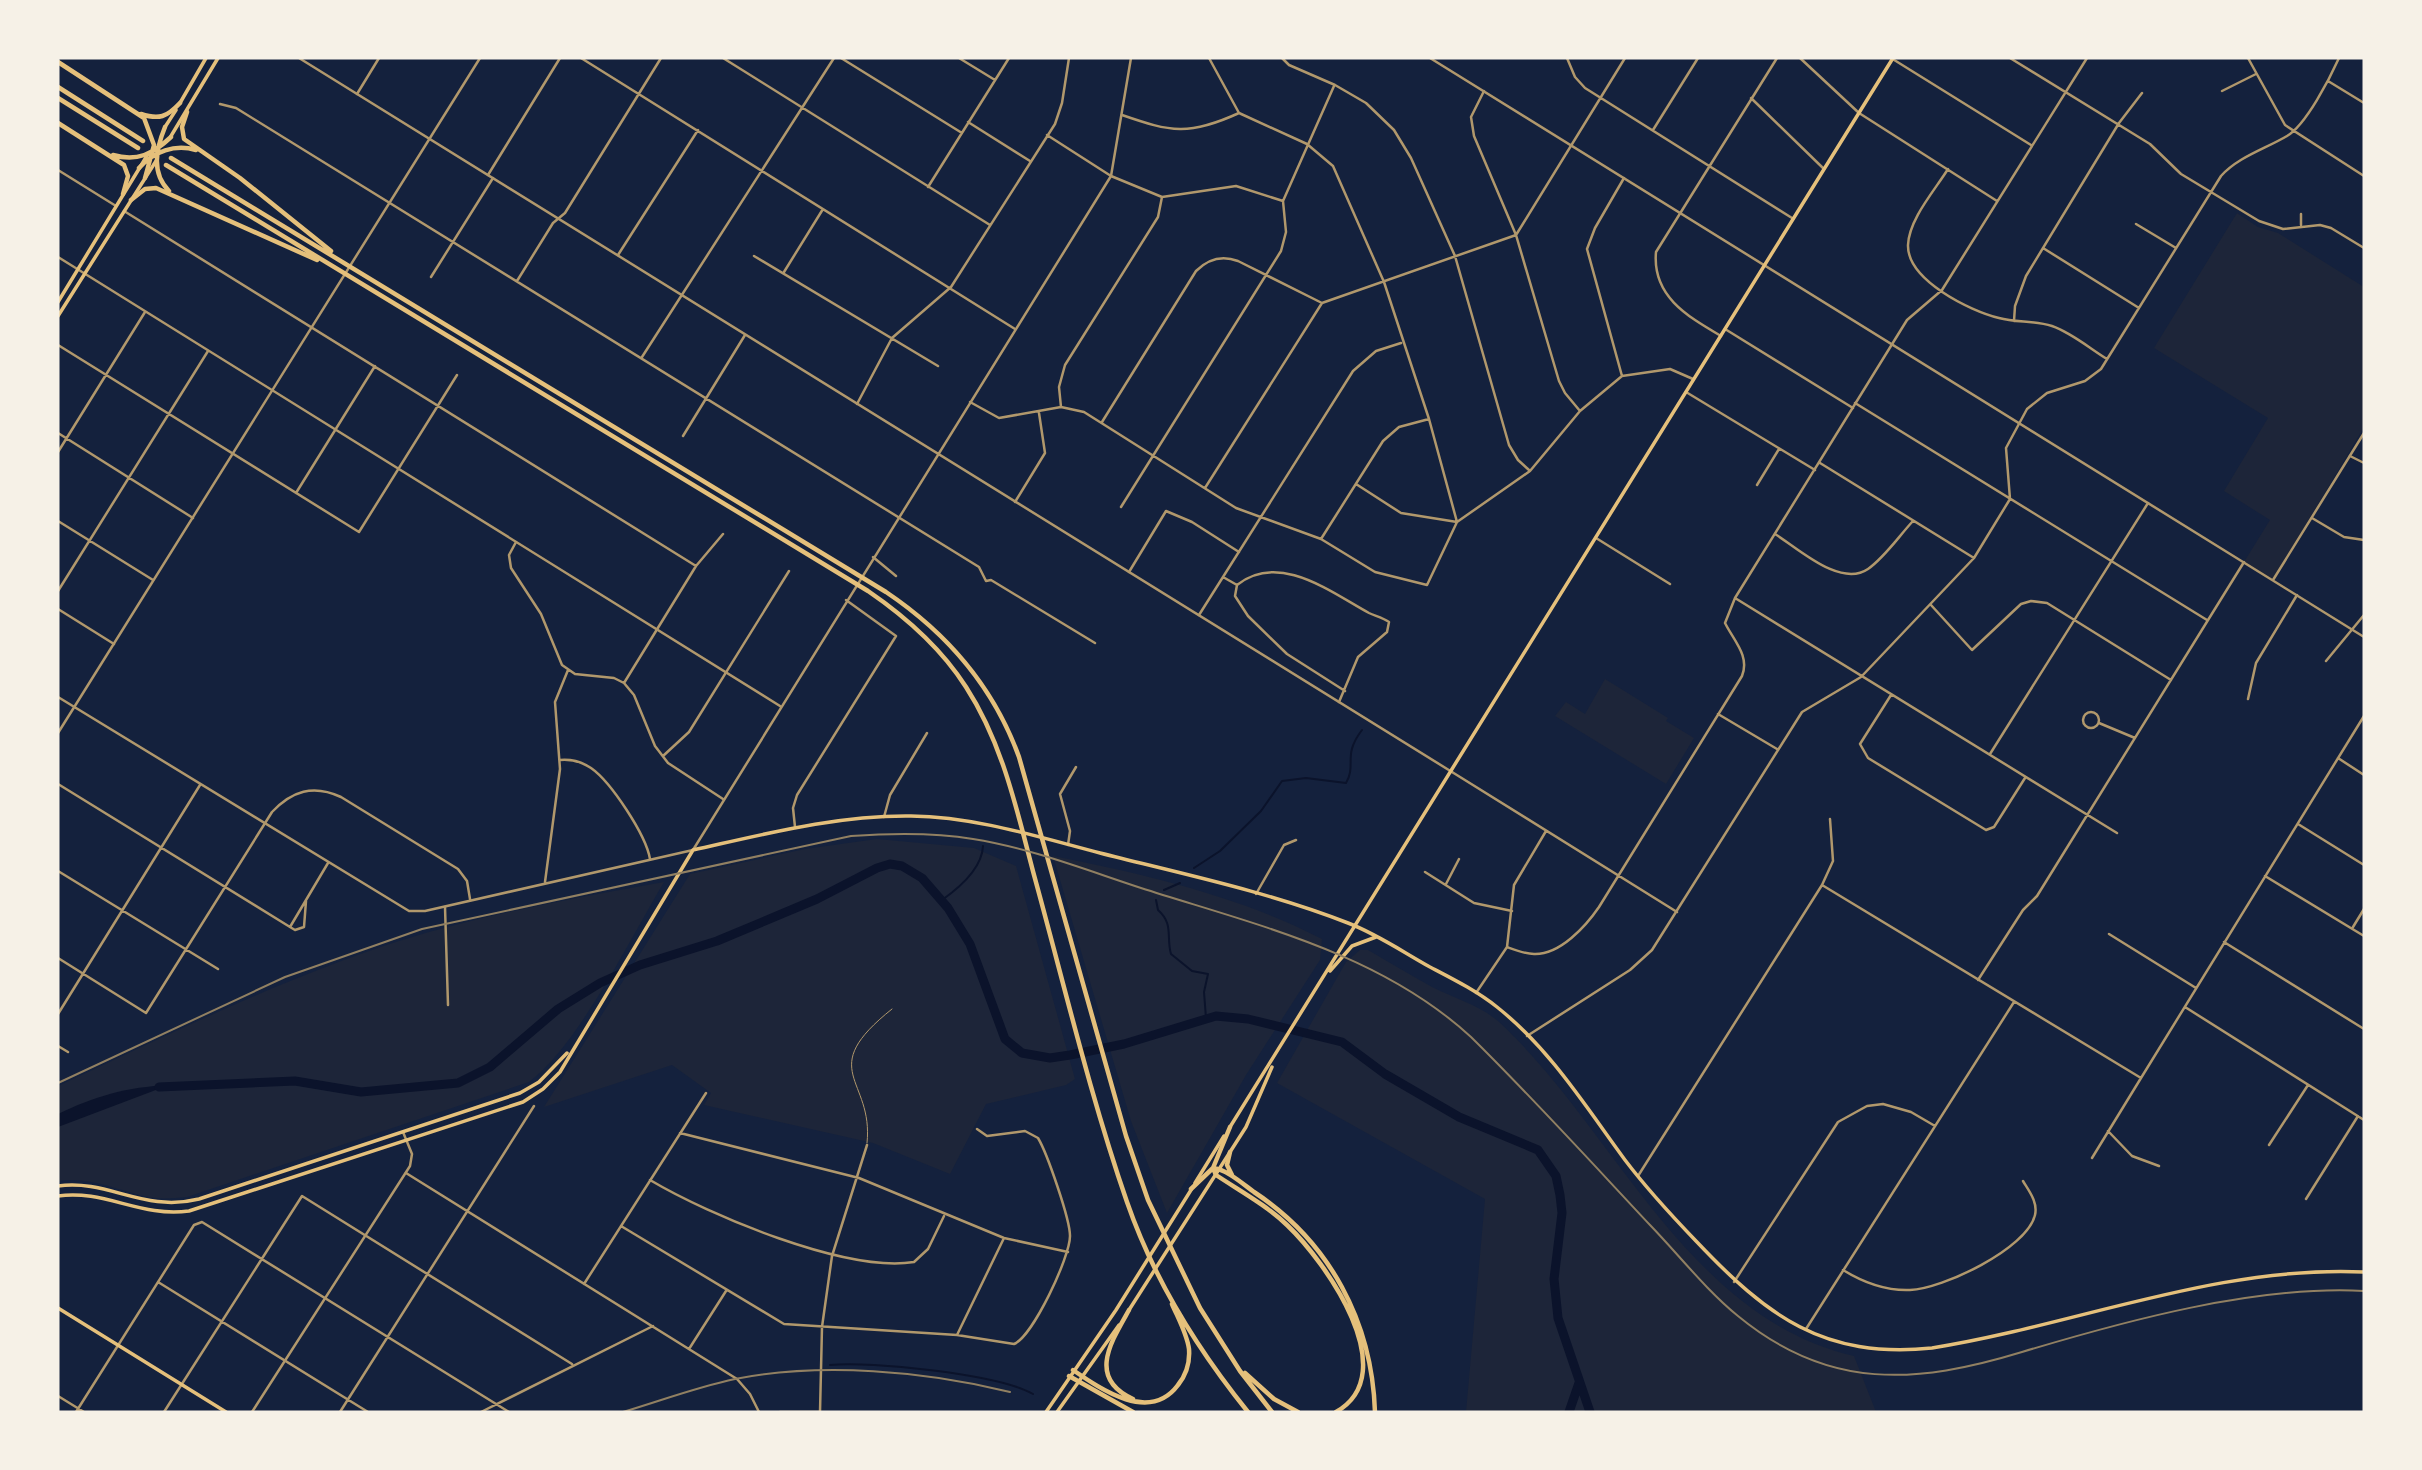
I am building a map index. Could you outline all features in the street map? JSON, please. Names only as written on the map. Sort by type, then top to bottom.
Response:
[{"type":"highway","points":[[58,62],[139,113],[148,125],[161,180],[176,197]]},
{"type":"highway","points":[[58,87],[143,141]]},
{"type":"highway","points":[[58,98],[138,148]]},
{"type":"highway","points":[[139,113],[161,117],[180,103]]},
{"type":"highway","points":[[187,112],[182,136],[361,272]]},
{"type":"highway","points":[[58,123],[124,165],[127,172],[123,194]]},
{"type":"highway","points":[[145,178],[164,127]]},
{"type":"highway","points":[[139,168],[170,137]]},
{"type":"highway","points":[[108,154],[130,158],[179,147],[200,151]]},
{"type":"highway","points":[[171,158],[886,592],[917,614],[965,660],[998,709],[1015,746],[1139,1177],[1162,1233],[1192,1294],[1227,1351],[1272,1412]]},
{"type":"highway","points":[[166,165],[893,608],[939,651],[966,687],[992,737],[1014,804],[1133,1221],[1197,1341],[1248,1412]]},
{"type":"highway","points":[[131,200],[152,187],[310,256],[361,284]]},
{"type":"highway","points":[[1191,1189],[1213,1168],[1230,1127]]},
{"type":"highway","points":[[1230,1152],[1227,1165],[1237,1181]]},
{"type":"highway","points":[[1213,1168],[1237,1181],[1298,1227],[1335,1272],[1351,1301],[1367,1345],[1375,1412]]},
{"type":"highway","points":[[1213,1168],[1216,1175],[1287,1225],[1317,1258],[1340,1295],[1356,1331],[1364,1370],[1357,1394],[1336,1412]]},
{"type":"highway","points":[[1073,1370],[1115,1396],[1140,1402],[1160,1399],[1172,1392],[1188,1366],[1189,1346],[1165,1283]]},
{"type":"highway","points":[[1129,1310],[1110,1344],[1106,1364],[1115,1388],[1140,1402]]},
{"type":"highway","points":[[1227,1351],[1258,1387],[1298,1412]]},
{"type":"highway","points":[[1069,1376],[1133,1412]]},
{"type":"main road","points":[[164,127],[206,58]]},
{"type":"main road","points":[[170,137],[218,58]]},
{"type":"main road","points":[[1046,1412],[1136,1277],[1275,1058],[1892,58]]},
{"type":"main road","points":[[58,302],[139,168]]},
{"type":"main road","points":[[58,316],[145,178]]},
{"type":"main road","points":[[58,1196],[86,1195],[155,1213],[189,1211],[407,1142],[529,1098],[555,1078],[693,850],[794,827],[884,817],[976,822],[1256,894],[1355,926],[1377,937],[1476,993],[1501,1010],[1527,1035],[1583,1100],[1638,1176],[1734,1282],[1764,1307],[1805,1330],[1855,1346],[1907,1350],[1944,1346],[2239,1280],[2299,1272],[2364,1272]]},
{"type":"main road","points":[[1314,993],[1344,954],[1363,941],[1377,937]]},
{"type":"main road","points":[[58,1186],[87,1185],[146,1202],[177,1204],[216,1194],[526,1090],[545,1077],[571,1049]]},
{"type":"main road","points":[[1057,1412],[1129,1310],[1220,1170],[1258,1103],[1275,1058]]},
{"type":"main road","points":[[58,1308],[226,1412]]},
{"type":"street","points":[[299,58],[1677,912]]},
{"type":"street","points":[[357,94],[379,58]]},
{"type":"street","points":[[58,733],[480,58]]},
{"type":"street","points":[[488,175],[560,58]]},
{"type":"street","points":[[581,58],[1015,329]]},
{"type":"street","points":[[517,281],[558,218],[565,213],[662,58]]},
{"type":"street","points":[[723,58],[990,225]]},
{"type":"street","points":[[642,358],[834,58]]},
{"type":"street","points":[[841,58],[962,133]]},
{"type":"street","points":[[959,58],[995,80]]},
{"type":"street","points":[[928,187],[1009,58]]},
{"type":"street","points":[[857,404],[892,338],[951,287],[1047,135],[1059,114],[1069,58]]},
{"type":"street","points":[[58,696],[403,909],[414,912],[693,850],[1111,176],[1131,58]]},
{"type":"street","points":[[1209,58],[1239,113],[1307,144],[1334,166],[1384,282],[1429,419],[1457,522]]},
{"type":"street","points":[[1282,58],[1299,70],[1335,85],[1366,103],[1394,130],[1411,158],[1455,256],[1509,445],[1518,460],[1530,471]]},
{"type":"street","points":[[1430,58],[2364,637]]},
{"type":"street","points":[[1567,58],[1579,83],[1600,98],[1793,219]]},
{"type":"street","points":[[1205,488],[1322,303],[1516,235],[1625,58]]},
{"type":"street","points":[[1653,130],[1698,58]]},
{"type":"street","points":[[1721,336],[1678,309],[1664,291],[1656,252],[1777,58]]},
{"type":"street","points":[[1800,58],[1859,113],[1997,201]]},
{"type":"street","points":[[1892,58],[2032,146]]},
{"type":"street","points":[[2010,58],[2150,144],[2181,174],[2272,227],[2331,228],[2364,248]]},
{"type":"street","points":[[1507,947],[1533,954],[1556,947],[1588,922],[1745,669],[1743,654],[1725,623],[1735,598],[1892,344],[1908,320],[1942,290],[2087,58]]},
{"type":"street","points":[[2248,58],[2280,118],[2294,132],[2364,176]]},
{"type":"street","points":[[1527,1035],[1636,965],[1652,950],[1802,712],[1861,677],[1974,558],[2010,499],[2006,448],[2018,422],[2041,396],[2091,378],[2107,359],[2221,176],[2235,164],[2294,132],[2339,58]]},
{"type":"street","points":[[2222,91],[2256,74]]},
{"type":"street","points":[[2328,80],[2364,103]]},
{"type":"street","points":[[1121,508],[1284,241],[1283,201],[1335,85]]},
{"type":"street","points":[[1484,91],[1474,107],[1471,127],[1516,235],[1559,381],[1564,393],[1580,411]]},
{"type":"street","points":[[2014,321],[2019,290],[2119,123],[2141,93]]},
{"type":"street","points":[[1751,98],[1824,169]]},
{"type":"street","points":[[220,104],[236,108],[390,201],[979,567],[986,581],[991,580],[1095,643]]},
{"type":"street","points":[[1122,115],[1174,131],[1221,121],[1239,113]]},
{"type":"street","points":[[968,122],[1030,161]]},
{"type":"street","points":[[618,255],[698,130]]},
{"type":"street","points":[[1047,135],[1111,176],[1162,197],[1236,186],[1283,201]]},
{"type":"street","points":[[1948,169],[1914,223],[1908,243],[1910,258],[1917,271],[1976,311],[2014,321],[2053,326],[2107,359]]},
{"type":"street","points":[[58,170],[116,206]]},
{"type":"street","points":[[431,277],[493,178]]},
{"type":"street","points":[[1622,376],[1587,249],[1595,228],[1624,178]]},
{"type":"street","points":[[1061,407],[1059,387],[1065,365],[1158,217],[1162,197]]},
{"type":"street","points":[[784,272],[823,209]]},
{"type":"street","points":[[124,211],[696,566]]},
{"type":"street","points":[[2301,214],[2301,226]]},
{"type":"street","points":[[2136,225],[2176,248]]},
{"type":"street","points":[[2043,247],[2139,308]]},
{"type":"street","points":[[754,256],[938,366]]},
{"type":"street","points":[[58,257],[780,706]]},
{"type":"street","points":[[1101,422],[1201,266],[1213,260],[1230,258],[1322,303]]},
{"type":"street","points":[[58,452],[145,312]]},
{"type":"street","points":[[1725,329],[2208,620]]},
{"type":"street","points":[[683,436],[745,335]]},
{"type":"street","points":[[1199,615],[1359,363],[1376,351],[1402,343]]},
{"type":"street","points":[[58,345],[359,532],[457,375]]},
{"type":"street","points":[[58,591],[208,351]]},
{"type":"street","points":[[296,493],[375,366]]},
{"type":"street","points":[[970,401],[999,418],[1061,407],[1084,412],[1236,508],[1321,539],[1375,572],[1427,585],[1457,522],[1530,471],[1580,411],[1622,376],[1670,369],[1694,380]]},
{"type":"street","points":[[1686,392],[1815,470]]},
{"type":"street","points":[[1015,502],[1045,453],[1039,413]]},
{"type":"street","points":[[1321,539],[1391,433],[1399,427],[1429,419]]},
{"type":"street","points":[[58,433],[193,517]]},
{"type":"street","points":[[2273,580],[2364,433]]},
{"type":"street","points":[[1757,485],[1779,449]]},
{"type":"street","points":[[2350,456],[2364,463]]},
{"type":"street","points":[[1820,463],[1974,558]]},
{"type":"street","points":[[1356,484],[1401,513],[1457,522]]},
{"type":"street","points":[[1990,754],[2148,503]]},
{"type":"street","points":[[1129,572],[1166,511],[1194,523],[1239,552]]},
{"type":"street","points":[[2312,518],[2344,537],[2364,540]]},
{"type":"street","points":[[58,521],[154,581]]},
{"type":"street","points":[[1775,534],[1829,568],[1840,573],[1860,574],[1870,568],[1913,521]]},
{"type":"street","points":[[624,683],[696,566],[723,534]]},
{"type":"street","points":[[1596,538],[1670,584]]},
{"type":"street","points":[[516,542],[509,555],[511,568],[541,614],[558,658],[575,674],[614,678],[624,683],[634,695],[655,746],[663,756],[676,769],[723,799]]},
{"type":"street","points":[[873,557],[896,576]]},
{"type":"street","points":[[1978,980],[2088,814],[2244,562]]},
{"type":"street","points":[[663,756],[689,732],[789,571]]},
{"type":"street","points":[[1339,702],[1345,691],[1358,657],[1387,632],[1389,622],[1312,579],[1267,572],[1237,585],[1235,598],[1248,616],[1287,654],[1345,691]]},
{"type":"street","points":[[1223,577],[1237,585]]},
{"type":"street","points":[[2248,699],[2256,663],[2297,595]]},
{"type":"street","points":[[1735,598],[2117,833]]},
{"type":"street","points":[[794,827],[793,808],[797,795],[896,636],[847,599]]},
{"type":"street","points":[[1931,605],[1972,650],[2021,604],[2031,601],[2047,603],[2171,680]]},
{"type":"street","points":[[58,609],[114,644]]},
{"type":"street","points":[[2326,661],[2354,631],[2364,615]]},
{"type":"street","points":[[545,882],[560,760],[555,702],[568,670]]},
{"type":"street","points":[[1891,695],[1863,737],[1860,744],[1863,754],[1983,829],[1994,827],[2025,777]]},
{"type":"street","points":[[2089,713],[2094,713],[2099,718],[2099,723],[2090,728],[2084,724],[2084,718],[2089,713]]},
{"type":"street","points":[[1718,714],[1777,749]]},
{"type":"street","points":[[2092,1158],[2364,716]]},
{"type":"street","points":[[2099,723],[2135,738]]},
{"type":"street","points":[[884,817],[890,795],[927,733]]},
{"type":"street","points":[[2338,758],[2364,775]]},
{"type":"street","points":[[560,760],[579,762],[599,775],[643,837],[650,859]]},
{"type":"street","points":[[1068,845],[1070,831],[1060,794],[1076,767]]},
{"type":"street","points":[[58,784],[290,928],[299,931],[304,927],[306,901]]},
{"type":"street","points":[[58,1014],[200,785]]},
{"type":"street","points":[[58,958],[146,1013],[264,824],[281,802],[301,791],[333,793],[458,869],[467,881],[470,899]]},
{"type":"street","points":[[1638,1176],[1822,886],[1833,861],[1830,819]]},
{"type":"street","points":[[2298,824],[2364,865]]},
{"type":"street","points":[[1476,993],[1507,947],[1514,885],[1546,831]]},
{"type":"street","points":[[1256,894],[1284,845],[1296,840]]},
{"type":"street","points":[[1446,884],[1459,859]]},
{"type":"street","points":[[290,928],[328,863]]},
{"type":"street","points":[[58,871],[218,969]]},
{"type":"street","points":[[1425,872],[1474,903],[1512,911]]},
{"type":"street","points":[[2265,876],[2364,936]]},
{"type":"street","points":[[1822,886],[2141,1078]]},
{"type":"street","points":[[445,905],[448,1005]]},
{"type":"street","points":[[2353,929],[2364,909]]},
{"type":"street","points":[[2109,934],[2196,988]]},
{"type":"street","points":[[2224,942],[2364,1029]]},
{"type":"street","points":[[1805,1330],[2014,1002]]},
{"type":"street","points":[[2185,1007],[2364,1120]]},
{"type":"street","points":[[58,1046],[68,1052]]},
{"type":"street","points":[[2269,1145],[2308,1085]]},
{"type":"street","points":[[584,1284],[706,1093]]},
{"type":"street","points":[[1734,1282],[1838,1122],[1860,1109],[1883,1104],[1911,1112],[1936,1126]]},
{"type":"street","points":[[340,1412],[534,1107]]},
{"type":"street","points":[[2306,1199],[2358,1116]]},
{"type":"street","points":[[1833,1118],[1838,1122]]},
{"type":"street","points":[[621,1226],[777,1322],[957,1335],[1014,1344],[1021,1341],[1032,1326],[1068,1252],[1070,1228],[1038,1138],[1025,1131],[987,1136],[976,1129]]},
{"type":"street","points":[[252,1412],[406,1173],[412,1158],[403,1132]]},
{"type":"street","points":[[2108,1132],[2132,1157],[2159,1166]]},
{"type":"street","points":[[680,1133],[859,1178],[1004,1238],[1068,1252]]},
{"type":"street","points":[[780,1412],[820,1412],[822,1327],[832,1256],[859,1178],[867,1145]]},
{"type":"street","points":[[406,1173],[739,1381],[759,1412]]},
{"type":"street","points":[[650,1180],[684,1198],[832,1256],[914,1262],[928,1249],[944,1214]]},
{"type":"street","points":[[1843,1270],[1867,1283],[1893,1289],[1920,1289],[1957,1278],[2018,1241],[2028,1230],[2036,1213],[2023,1181]]},
{"type":"street","points":[[164,1412],[302,1196],[572,1364]]},
{"type":"street","points":[[77,1410],[198,1222],[207,1224],[509,1412]]},
{"type":"street","points":[[957,1335],[1004,1238]]},
{"type":"street","points":[[158,1282],[368,1412]]},
{"type":"street","points":[[689,1349],[726,1291]]},
{"type":"street","points":[[481,1412],[572,1364],[653,1326]]},
{"type":"street","points":[[58,1396],[84,1412]]},
{"type":"lane","points":[[867,1145],[867,1117],[850,1064],[854,1051],[892,1009]]},
{"type":"shaded area","points":[[2237,213],[2258,227],[2278,233],[2364,287],[2364,427],[2273,580],[2244,562],[2270,520],[2224,491],[2268,418],[2154,348]]},
{"type":"shaded area","points":[[1605,679],[1668,718],[1666,721],[1694,738],[1666,784],[1555,716],[1566,702],[1585,714]]},
{"type":"shaded area","points":[[877,839],[974,848],[1016,866],[1075,1079],[1066,1085],[986,1104],[950,1174],[873,1143],[704,1105],[711,1093],[672,1065],[544,1107],[690,874],[805,849]]},
{"type":"shaded area","points":[[1053,856],[1190,888],[1258,910],[1322,939],[1320,960],[1246,1075],[1167,1213],[1131,1121]]},
{"type":"shaded area","points":[[664,882],[585,1017],[548,1065],[529,1082],[187,1197],[155,1198],[80,1180],[58,1181],[58,1086],[269,990],[399,941],[497,915]]},
{"type":"shaded area","points":[[1360,950],[1368,950],[1432,987],[1483,1010],[1498,1021],[1540,1065],[1657,1215],[1699,1262],[1744,1303],[1795,1335],[1854,1356],[1876,1412],[1466,1412],[1485,1199],[1277,1083],[1346,962]]},
{"type":"shaded area","points":[[169,1085],[58,1127],[58,1114],[85,1102],[125,1090]]},
{"type":"waterway","points":[[1194,868],[1220,851],[1261,811],[1282,781],[1306,778],[1346,783],[1351,753],[1362,730]]},
{"type":"waterway","points":[[942,900],[974,870],[983,846]]},
{"type":"waterway","points":[[159,1087],[295,1081],[361,1092],[458,1083],[490,1067],[558,1009],[600,983],[640,965],[717,941],[817,899],[877,868],[890,864],[902,866],[922,878],[948,908],[970,944],[1005,1039],[1022,1053],[1050,1058],[1070,1055],[1124,1044],[1216,1016],[1248,1019],[1342,1042],[1385,1074],[1459,1117],[1538,1150],[1556,1176],[1560,1195],[1562,1213],[1554,1279],[1558,1318],[1590,1412]]},
{"type":"waterway","points":[[1164,890],[1180,883]]},
{"type":"waterway","points":[[1156,900],[1158,910],[1168,926],[1171,954],[1192,971],[1208,974],[1204,992],[1206,1018]]},
{"type":"waterway","points":[[830,1365],[874,1365],[934,1370],[992,1380],[1033,1394]]},
{"type":"waterway","points":[[1569,1412],[1579,1383]]},
{"type":"railway","points":[[58,1083],[285,977],[422,929],[851,836],[942,835],[994,843],[1037,854],[1272,929],[1357,963],[1397,983],[1435,1008],[1471,1037],[1726,1306],[1772,1340],[1806,1358],[1840,1369],[1875,1374],[1946,1370],[1983,1363],[2147,1317],[2235,1299],[2323,1291],[2364,1291]]},
{"type":"railway","points":[[623,1412],[735,1379],[802,1371],[909,1374],[1010,1392]]}]
